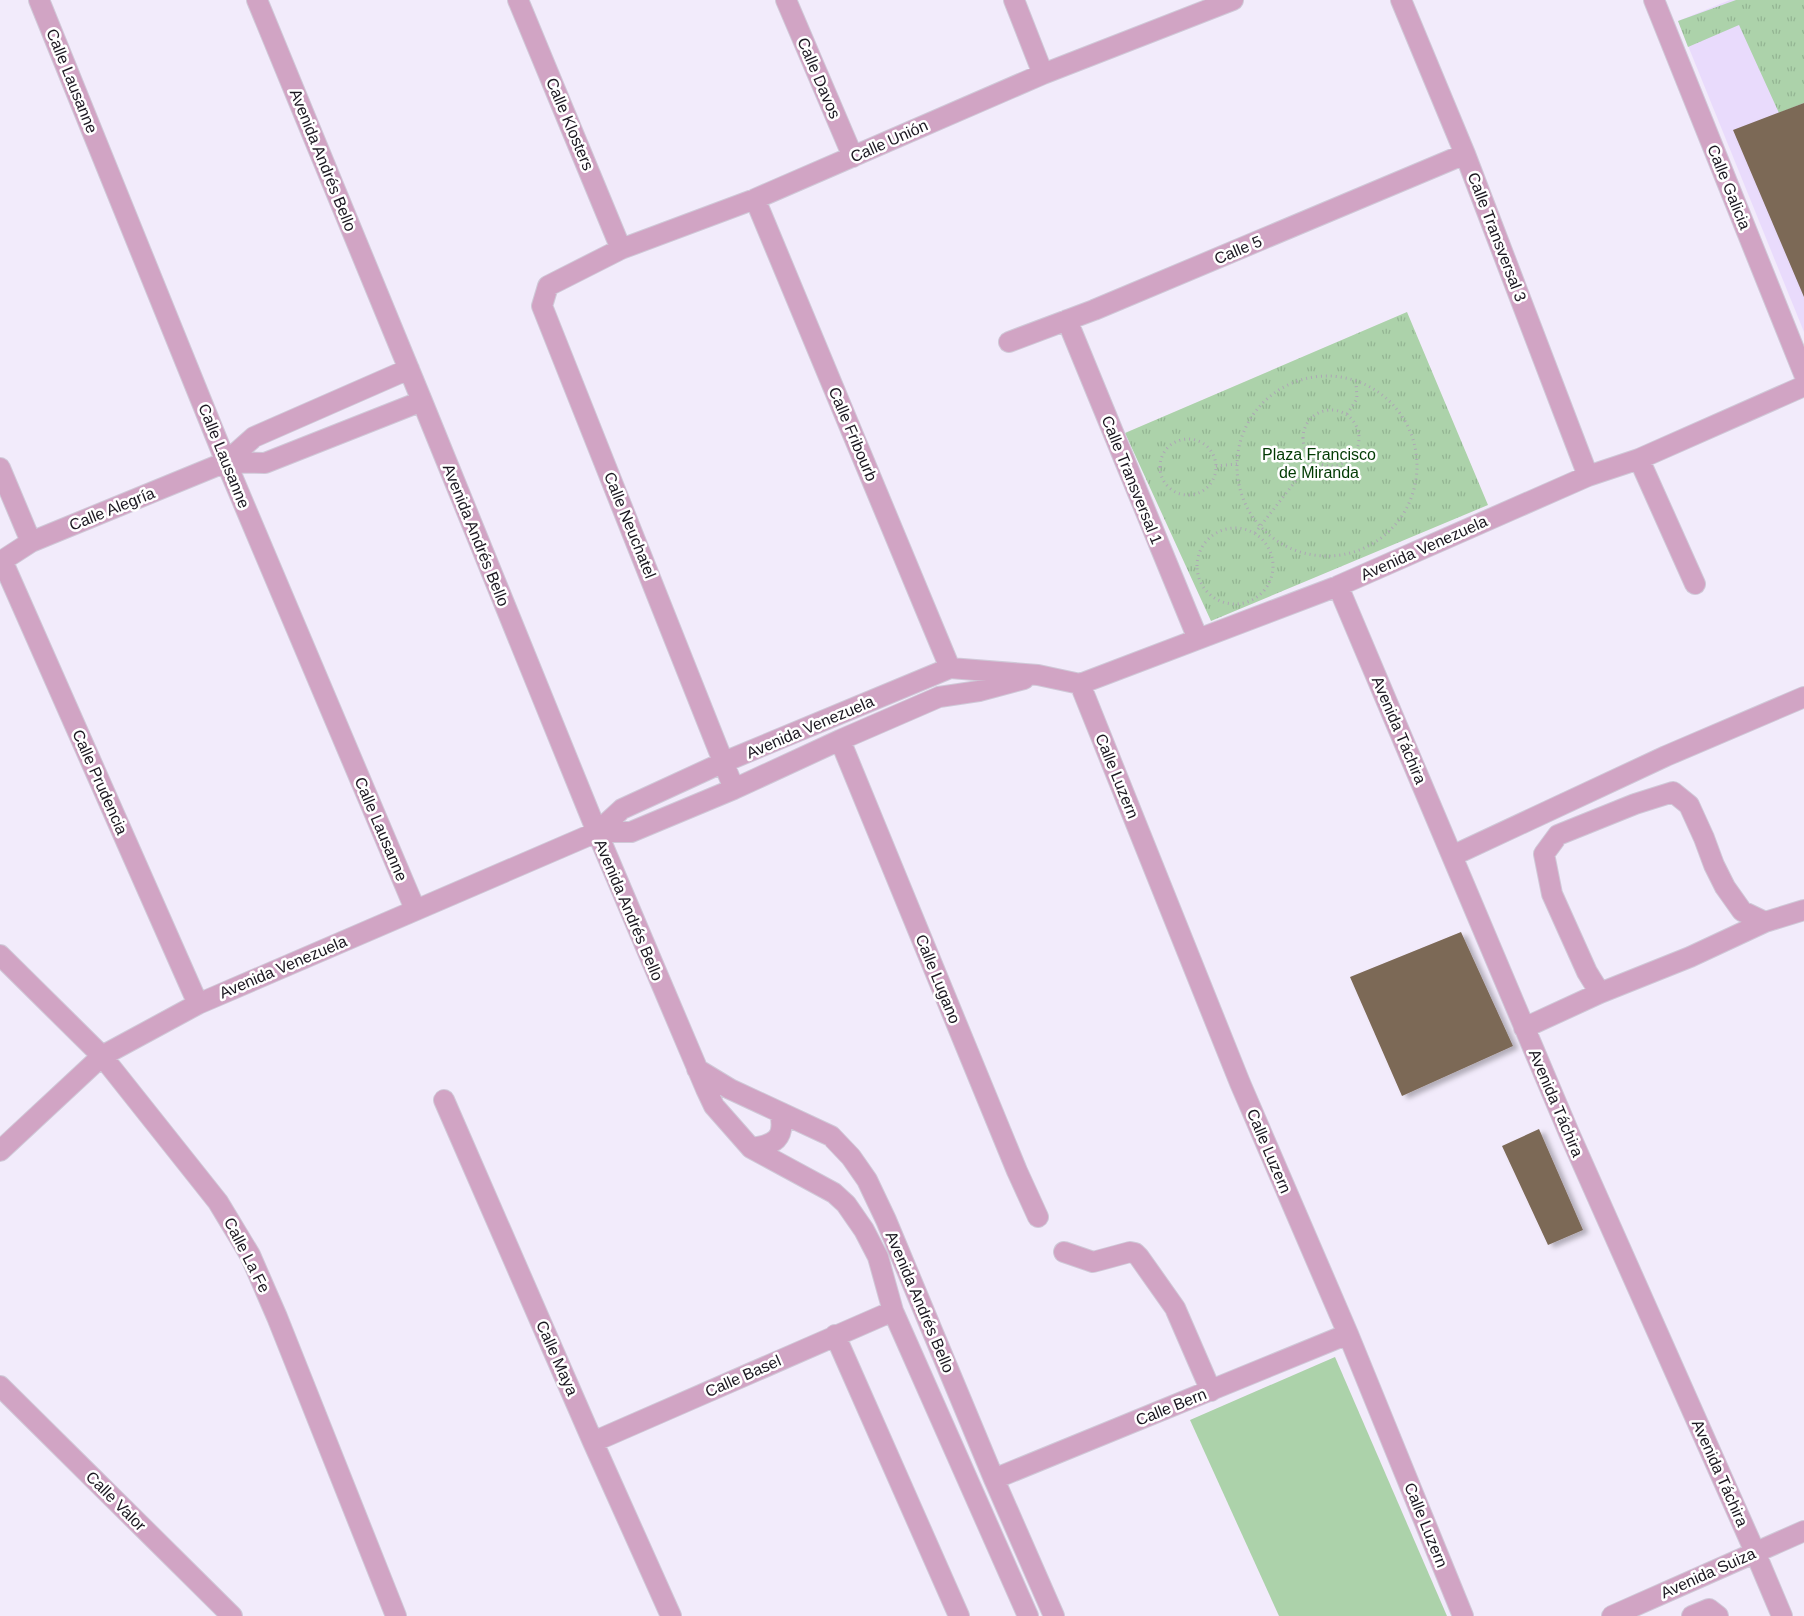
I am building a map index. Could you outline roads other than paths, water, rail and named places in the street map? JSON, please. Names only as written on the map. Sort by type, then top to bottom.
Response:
[{"type":"street","name":"Calle Lausanne","points":[[39,0],[226,462],[415,909]]},
{"type":"street","name":"Avenida Andrés Bello","points":[[257,0],[597,832],[714,1106],[751,1148],[834,1194],[846,1204],[864,1230],[878,1257],[893,1311],[1028,1616]]},
{"type":"street","name":"Calle Klosters","points":[[518,0],[622,249]]},
{"type":"street","name":"Calle Davos","points":[[786,0],[853,157]]},
{"type":"street","points":[[1014,0],[1043,74]]},
{"type":"street","name":"Calle Unión","points":[[548,286],[622,249],[755,199],[1043,74],[1233,0]]},
{"type":"street","name":"Calle Transversal 3","points":[[1401,0],[1465,154],[1588,476]]},
{"type":"street","name":"Calle Galicia","points":[[1654,0],[1804,374]]},
{"type":"street","name":"Calle 5","points":[[1009,342],[1067,320],[1465,154]]},
{"type":"street","name":"Calle Fribourb","points":[[755,199],[950,668]]},
{"type":"street","name":"Calle Neuchatel","points":[[548,286],[542,306],[734,789]]},
{"type":"street","name":"Calle Transversal 1","points":[[1067,320],[1198,639]]},
{"type":"street","name":"Calle Alegría","points":[[1,561],[31,542],[226,462],[254,437],[409,369]]},
{"type":"street","name":"Avenida Venezuela","points":[[0,1151],[102,1056],[198,1004],[597,832],[622,809],[724,762],[950,668],[1038,675],[1080,684],[1338,586],[1588,476],[1639,459],[1804,386]]},
{"type":"street","name":"Calle Alegría","points":[[226,462],[265,463],[422,402]]},
{"type":"street","points":[[1639,459],[1695,584]]},
{"type":"street","points":[[0,468],[31,542]]},
{"type":"street","name":"Calle Prudencia","points":[[1,561],[198,1004]]},
{"type":"street","name":"Avenida Táchira","points":[[1338,586],[1524,1028],[1782,1616]]},
{"type":"street","name":"Avenida Venezuela","points":[[597,832],[631,832],[734,789],[939,697],[979,691],[1038,675]]},
{"type":"street","name":"Calle Luzern","points":[[1080,684],[1240,1082],[1348,1334],[1463,1616]]},
{"type":"street","points":[[1452,856],[1666,756],[1804,697]]},
{"type":"street","name":"Calle Lugano","points":[[840,740],[1038,1217]]},
{"type":"street","points":[[1600,993],[1586,972],[1552,894],[1544,854],[1558,835],[1635,804],[1673,792],[1689,805],[1725,887],[1742,911],[1765,922]]},
{"type":"street","points":[[1524,1028],[1600,993],[1690,957],[1765,922],[1804,910]]},
{"type":"street","name":"Calle La Fe","points":[[0,955],[102,1056],[218,1202],[250,1255],[277,1317],[396,1616]]},
{"type":"street","name":"Avenida Andrés Bello","points":[[697,1069],[730,1089],[831,1136],[851,1157],[867,1180],[886,1220],[994,1479],[1054,1616]]},
{"type":"street","name":"Calle Maya","points":[[444,1100],[671,1616]]},
{"type":"street","points":[[730,1126],[740,1110],[757,1102]]},
{"type":"street","points":[[751,1148],[768,1145],[778,1138],[782,1129],[780,1113]]},
{"type":"street","points":[[1064,1252],[1093,1262],[1130,1252],[1139,1256],[1175,1308],[1211,1391]]},
{"type":"street","name":"Calle Basel","points":[[593,1442],[893,1311]]},
{"type":"street","name":"Calle Bern","points":[[994,1479],[1348,1334]]},
{"type":"street","points":[[835,1335],[959,1616]]},
{"type":"street","name":"Calle Valor","points":[[0,1386],[232,1616]]},
{"type":"street","name":"Avenida Suiza","points":[[1612,1616],[1804,1531]]},
{"type":"street","points":[[1692,1616],[1710,1609],[1718,1616]]},
{"type":"park label","name":"Plaza Francisco de Miranda","points":[[1319,463]]}]
